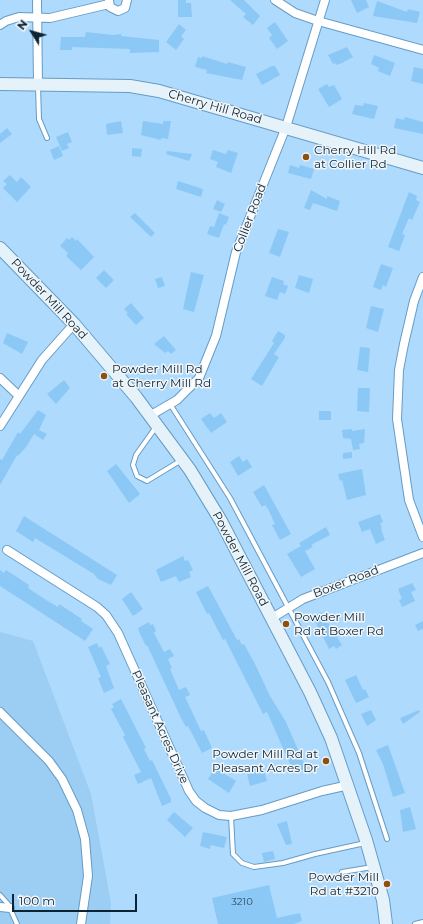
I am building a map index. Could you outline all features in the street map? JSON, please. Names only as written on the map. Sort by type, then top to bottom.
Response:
[{"type":"main road","name":"Cherry Hill Road","points":[[0,84],[130,86],[159,91],[423,168]]},
{"type":"main road","name":"Powder Mill Road","points":[[0,248],[74,324],[154,420],[182,459],[221,521],[310,692],[331,738],[367,843],[383,900],[386,924]]},
{"type":"street","points":[[37,0],[38,84]]},
{"type":"street","points":[[0,25],[6,21],[19,17],[38,19],[67,15],[109,2],[112,10],[121,11],[127,6],[127,0]]},
{"type":"street","points":[[275,0],[295,13],[318,21],[423,50]]},
{"type":"street","name":"Collier Road","points":[[154,420],[199,378],[216,336],[236,252],[286,127],[325,0]]},
{"type":"street","points":[[423,277],[414,301],[399,370],[397,419],[409,500],[423,537]]},
{"type":"street","points":[[0,426],[42,360],[74,324]]},
{"type":"street","points":[[0,378],[19,396]]},
{"type":"street","name":"Pleasant Acres Drive","points":[[7,550],[97,607],[106,616],[118,633],[189,792],[196,801],[205,808],[219,815],[231,816],[262,810],[322,791],[348,785]]},
{"type":"street","name":"Boxer Road","points":[[272,618],[303,599],[423,552]]},
{"type":"street","points":[[0,712],[49,761],[62,779],[77,810],[85,838],[88,876],[81,924]]},
{"type":"street","points":[[0,907],[10,908]]},
{"type":"lane","points":[[38,84],[39,119],[47,138]]},
{"type":"lane","points":[[170,404],[230,498],[328,682],[356,746],[387,839]]},
{"type":"lane","points":[[154,420],[136,455],[133,465],[137,476],[147,481],[182,459]]},
{"type":"lane","points":[[231,816],[233,854],[242,863],[254,867],[283,863],[315,854],[367,843]]},
{"type":"lane","points":[[342,872],[373,866]]},
{"type":"lane","points":[[0,895],[10,908],[17,924]]},
{"type":"lane","points":[[415,924],[423,922]]},
{"type":"shaded area","points":[[0,632],[33,641],[91,794],[111,903],[110,924],[0,924]]},
{"type":"building","points":[[178,0],[186,0],[186,3],[191,3],[192,17],[178,17]]},
{"type":"building","points":[[230,0],[244,0],[260,16],[253,25],[243,17],[246,14]]},
{"type":"building","points":[[351,0],[366,0],[369,7],[357,13]]},
{"type":"building","points":[[377,1],[407,12],[408,9],[420,12],[417,23],[373,16]]},
{"type":"building","points":[[275,22],[288,41],[277,49],[269,38],[272,35],[267,28]]},
{"type":"building","points":[[179,24],[186,30],[181,36],[184,39],[176,50],[166,42]]},
{"type":"building","points":[[86,32],[113,35],[121,34],[121,36],[159,40],[159,52],[130,53],[130,49],[72,47],[72,50],[60,50],[61,37],[85,37]]},
{"type":"building","points":[[347,47],[353,57],[342,63],[336,65],[335,63],[333,64],[328,55]]},
{"type":"building","points":[[374,55],[395,63],[390,76],[378,71],[379,68],[371,64]]},
{"type":"building","points":[[202,56],[227,64],[228,62],[246,67],[242,80],[206,73],[207,70],[195,67],[198,57],[202,58]]},
{"type":"building","points":[[275,66],[280,75],[262,85],[256,74]]},
{"type":"building","points":[[414,67],[423,69],[423,84],[411,81]]},
{"type":"building","points":[[327,84],[329,87],[334,85],[342,99],[329,107],[318,89]]},
{"type":"building","points":[[364,103],[378,106],[374,119],[352,114],[355,105],[363,106]]},
{"type":"building","points":[[405,117],[423,122],[423,134],[394,128],[396,118],[404,120]]},
{"type":"building","points":[[121,121],[123,133],[107,135],[106,124]]},
{"type":"building","points":[[143,121],[163,124],[163,121],[171,121],[168,139],[161,138],[161,140],[141,135]]},
{"type":"building","points":[[7,128],[12,134],[0,143],[0,134]]},
{"type":"building","points":[[68,132],[72,142],[67,144],[69,148],[62,151],[56,137]]},
{"type":"building","points":[[59,146],[63,156],[54,160],[50,150]]},
{"type":"building","points":[[132,148],[142,149],[141,157],[132,156]]},
{"type":"building","points":[[213,150],[226,154],[228,150],[238,153],[231,173],[216,167],[218,162],[210,159]]},
{"type":"building","points":[[167,151],[192,154],[189,161],[166,154]]},
{"type":"building","points":[[290,165],[299,168],[300,165],[314,169],[311,179],[288,173]]},
{"type":"building","points":[[10,175],[17,182],[21,177],[31,187],[17,202],[3,188],[7,184],[3,181]]},
{"type":"building","points":[[178,181],[203,189],[201,197],[176,189]]},
{"type":"building","points":[[311,190],[327,199],[327,196],[340,201],[337,211],[313,203],[310,210],[304,208]]},
{"type":"building","points":[[409,192],[417,196],[416,200],[420,202],[412,220],[409,218],[402,234],[405,235],[399,251],[388,247]]},
{"type":"building","points":[[217,200],[225,204],[221,212],[213,209]]},
{"type":"building","points":[[135,213],[155,233],[151,237],[130,217]]},
{"type":"building","points":[[219,213],[229,217],[226,225],[224,224],[219,238],[207,234],[210,226],[214,227]]},
{"type":"building","points":[[278,229],[289,232],[280,257],[269,253]]},
{"type":"building","points":[[72,237],[76,241],[77,239],[94,257],[81,270],[66,256],[68,253],[60,246],[67,238],[69,240]]},
{"type":"building","points":[[381,264],[393,268],[386,287],[383,285],[381,290],[373,287]]},
{"type":"building","points":[[104,270],[114,280],[106,288],[96,278]]},
{"type":"building","points":[[191,272],[204,275],[194,312],[183,309]]},
{"type":"building","points":[[299,275],[313,279],[309,293],[295,288]]},
{"type":"building","points":[[162,277],[165,286],[158,288],[155,279]]},
{"type":"building","points":[[272,277],[284,281],[283,284],[288,286],[285,294],[280,292],[277,300],[265,296]]},
{"type":"building","points":[[131,303],[144,318],[136,325],[126,314],[128,313],[124,309]]},
{"type":"building","points":[[371,306],[384,309],[378,332],[366,328]]},
{"type":"building","points":[[278,331],[285,335],[285,338],[274,354],[279,357],[262,386],[251,379],[274,343],[272,341]]},
{"type":"building","points":[[7,333],[28,342],[22,354],[3,343]]},
{"type":"building","points":[[164,336],[176,350],[171,354],[168,351],[165,353],[154,344]]},
{"type":"building","points":[[360,347],[370,348],[368,372],[357,370]]},
{"type":"building","points":[[64,380],[70,388],[56,404],[47,394]]},
{"type":"building","points":[[358,388],[370,388],[369,412],[357,411]]},
{"type":"building","points":[[38,410],[46,415],[39,430],[47,434],[43,440],[34,434],[26,447],[18,456],[17,455],[0,485],[0,459],[2,460],[18,432],[20,434]]},
{"type":"building","points":[[319,411],[331,411],[331,420],[319,420]]},
{"type":"building","points":[[210,413],[214,418],[221,413],[227,422],[211,433],[201,419]]},
{"type":"building","points":[[352,429],[352,431],[365,429],[364,443],[359,444],[360,449],[353,450],[351,439],[343,438],[342,430]]},
{"type":"building","points":[[352,452],[352,458],[343,459],[343,453]]},
{"type":"building","points":[[239,456],[243,462],[247,459],[252,467],[238,476],[230,462]]},
{"type":"building","points":[[116,464],[140,494],[129,503],[107,471]]},
{"type":"building","points":[[362,469],[366,495],[347,500],[342,480],[340,481],[338,474]]},
{"type":"building","points":[[264,485],[291,534],[280,540],[272,525],[275,524],[268,509],[265,505],[262,507],[253,492]]},
{"type":"building","points":[[380,514],[383,522],[380,523],[381,529],[385,540],[376,544],[370,529],[362,532],[358,522]]},
{"type":"building","points":[[24,516],[117,575],[111,585],[98,579],[94,574],[35,538],[33,542],[16,531]]},
{"type":"building","points":[[326,527],[330,535],[311,545],[313,547],[305,551],[315,569],[301,577],[287,554],[301,546],[299,543]]},
{"type":"building","points":[[183,556],[185,561],[188,560],[193,570],[189,572],[191,577],[179,582],[176,576],[161,582],[156,570]]},
{"type":"building","points":[[0,570],[4,573],[6,570],[29,585],[28,588],[46,600],[58,607],[59,604],[82,619],[81,621],[93,629],[85,641],[0,586]]},
{"type":"building","points":[[412,583],[416,590],[411,592],[415,601],[402,607],[399,600],[402,599],[398,589]]},
{"type":"building","points":[[208,586],[237,640],[239,639],[242,645],[244,644],[255,664],[270,696],[286,722],[306,768],[294,773],[267,712],[263,714],[225,639],[223,640],[209,613],[207,614],[196,592]]},
{"type":"building","points":[[131,592],[143,609],[133,616],[122,599]]},
{"type":"building","points":[[321,612],[342,645],[336,649],[334,646],[329,649],[313,617]]},
{"type":"building","points":[[423,621],[423,629],[418,631],[415,625]]},
{"type":"building","points":[[149,622],[150,625],[153,624],[156,631],[154,633],[164,652],[170,649],[174,656],[168,659],[172,668],[170,669],[179,690],[186,687],[190,695],[185,697],[201,731],[204,730],[212,748],[202,753],[188,726],[186,727],[181,718],[147,645],[146,646],[140,634],[138,628]]},
{"type":"building","points":[[97,643],[99,648],[101,646],[110,664],[106,666],[114,688],[104,693],[98,678],[101,677],[88,647]]},
{"type":"building","points":[[356,675],[363,690],[365,689],[369,697],[356,703],[345,680]]},
{"type":"building","points":[[121,699],[146,748],[144,749],[150,761],[152,760],[171,799],[171,802],[162,806],[151,778],[138,784],[134,775],[141,772],[123,737],[125,735],[111,709],[114,707],[112,704]]},
{"type":"building","points":[[371,710],[376,720],[367,726],[361,714]]},
{"type":"building","points":[[419,710],[420,712],[403,724],[400,718]]},
{"type":"building","points":[[388,745],[405,793],[393,797],[383,764],[376,750]]},
{"type":"building","points":[[255,765],[257,771],[264,769],[267,781],[250,786],[247,774],[250,773],[248,767]]},
{"type":"building","points":[[215,768],[236,781],[229,793],[208,779]]},
{"type":"building","points":[[410,807],[416,829],[403,832],[400,810]]},
{"type":"building","points":[[174,812],[193,828],[185,837],[167,820]]},
{"type":"building","points":[[287,821],[292,844],[286,845],[277,824]]},
{"type":"building","points":[[203,832],[227,837],[224,848],[211,845],[210,849],[200,846]]},
{"type":"building","points":[[273,851],[275,859],[264,862],[262,853]]},
{"type":"building","points":[[269,885],[277,918],[300,913],[302,921],[294,924],[218,924],[212,898]]},
{"type":"place","name":"Cherry Hill Rd at Collier Rd","points":[[306,157]]},
{"type":"place","name":"Powder Mill Rd at Cherry Mill Rd","points":[[104,376]]},
{"type":"place","name":"Powder Mill Rd at Boxer Rd","points":[[286,624]]},
{"type":"place","name":"Powder Mill Rd at Pleasant Acres Dr","points":[[326,761]]},
{"type":"place","name":"Powder Mill Rd at #3210","points":[[387,884]]}]
